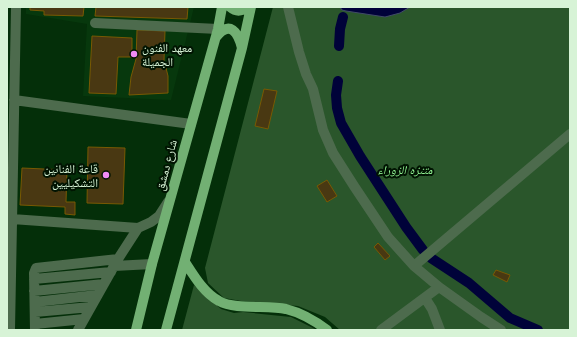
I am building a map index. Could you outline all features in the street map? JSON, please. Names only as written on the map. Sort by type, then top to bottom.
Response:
[{"type":"main road","name":"شارع دمشق","points":[[136,330],[170,198],[217,33],[222,7]]},
{"type":"main road","points":[[230,7],[238,11],[243,11],[247,7]]},
{"type":"main road","points":[[166,330],[242,48],[251,7]]},
{"type":"main road","points":[[217,33],[225,29],[233,30],[236,33],[242,48]]},
{"type":"main road","points":[[185,262],[208,292],[220,302],[237,306],[286,309],[312,319],[327,330]]},
{"type":"street","points":[[10,330],[12,219],[10,155],[14,100],[16,7]]},
{"type":"street","points":[[288,7],[299,52],[306,74],[313,89],[323,130],[327,140],[380,226],[414,266],[440,287],[501,330]]},
{"type":"street","points":[[95,23],[217,33]]},
{"type":"street","points":[[14,100],[191,124]]},
{"type":"street","points":[[414,266],[570,134]]},
{"type":"street","points":[[12,219],[138,228],[159,216],[170,198]]},
{"type":"street","points":[[78,330],[97,295],[138,228]]},
{"type":"street","points":[[84,319],[35,327],[34,271],[38,268],[152,264]]},
{"type":"street","points":[[34,279],[115,266]]},
{"type":"street","points":[[34,291],[104,284]]},
{"type":"street","points":[[381,330],[440,287]]},
{"type":"street","points":[[34,302],[97,295]]},
{"type":"street","points":[[425,298],[432,308],[440,330]]},
{"type":"street","points":[[35,312],[91,307]]},
{"type":"shaded area","name":"معهد الفنون الجميلة","points":[[26,7],[194,7],[171,100],[83,96],[87,24],[26,14]]},
{"type":"shaded area","points":[[340,7],[410,7],[400,13],[385,17],[346,11],[342,10]]},
{"type":"green space","name":"متنزه الزوراء","points":[[273,7],[570,7],[570,330],[340,330],[325,317],[298,306],[224,298],[208,283],[205,268]]},
{"type":"green space","points":[[194,285],[221,309],[234,313],[243,312],[291,317],[317,330],[182,330]]},
{"type":"building","points":[[30,7],[84,7],[83,16],[44,15],[44,11],[30,10]]},
{"type":"building","name":"معهد الفنون الجميلة","points":[[96,7],[188,7],[187,19],[95,16]]},
{"type":"building","points":[[137,30],[165,31],[164,60],[168,76],[168,93],[129,95],[131,77],[136,59]]},
{"type":"building","points":[[92,36],[132,38],[132,57],[118,57],[116,94],[89,93]]},
{"type":"building","points":[[264,89],[277,91],[268,129],[255,126]]},
{"type":"building","name":"قاعة الفنانين التشكيليين","points":[[88,147],[125,148],[123,204],[87,203]]},
{"type":"building","points":[[22,168],[67,170],[66,202],[75,202],[75,215],[65,214],[65,207],[20,205]]},
{"type":"building","points":[[327,180],[337,196],[327,202],[317,186]]},
{"type":"building","points":[[378,243],[390,256],[385,260],[374,247]]},
{"type":"building","points":[[496,270],[510,275],[507,282],[493,275]]},
{"type":"waterway","points":[[339,46],[340,29],[343,17]]},
{"type":"waterway","points":[[338,81],[336,95],[337,108],[341,123],[360,156],[406,227],[423,250]]},
{"type":"waterway","points":[[431,258],[469,283],[510,318],[538,330]]},
{"type":"place","name":"معهد الفنون الجميلة","points":[[134,54]]},
{"type":"place","name":"قاعة الفنانين التشكيليين","points":[[106,175]]}]
